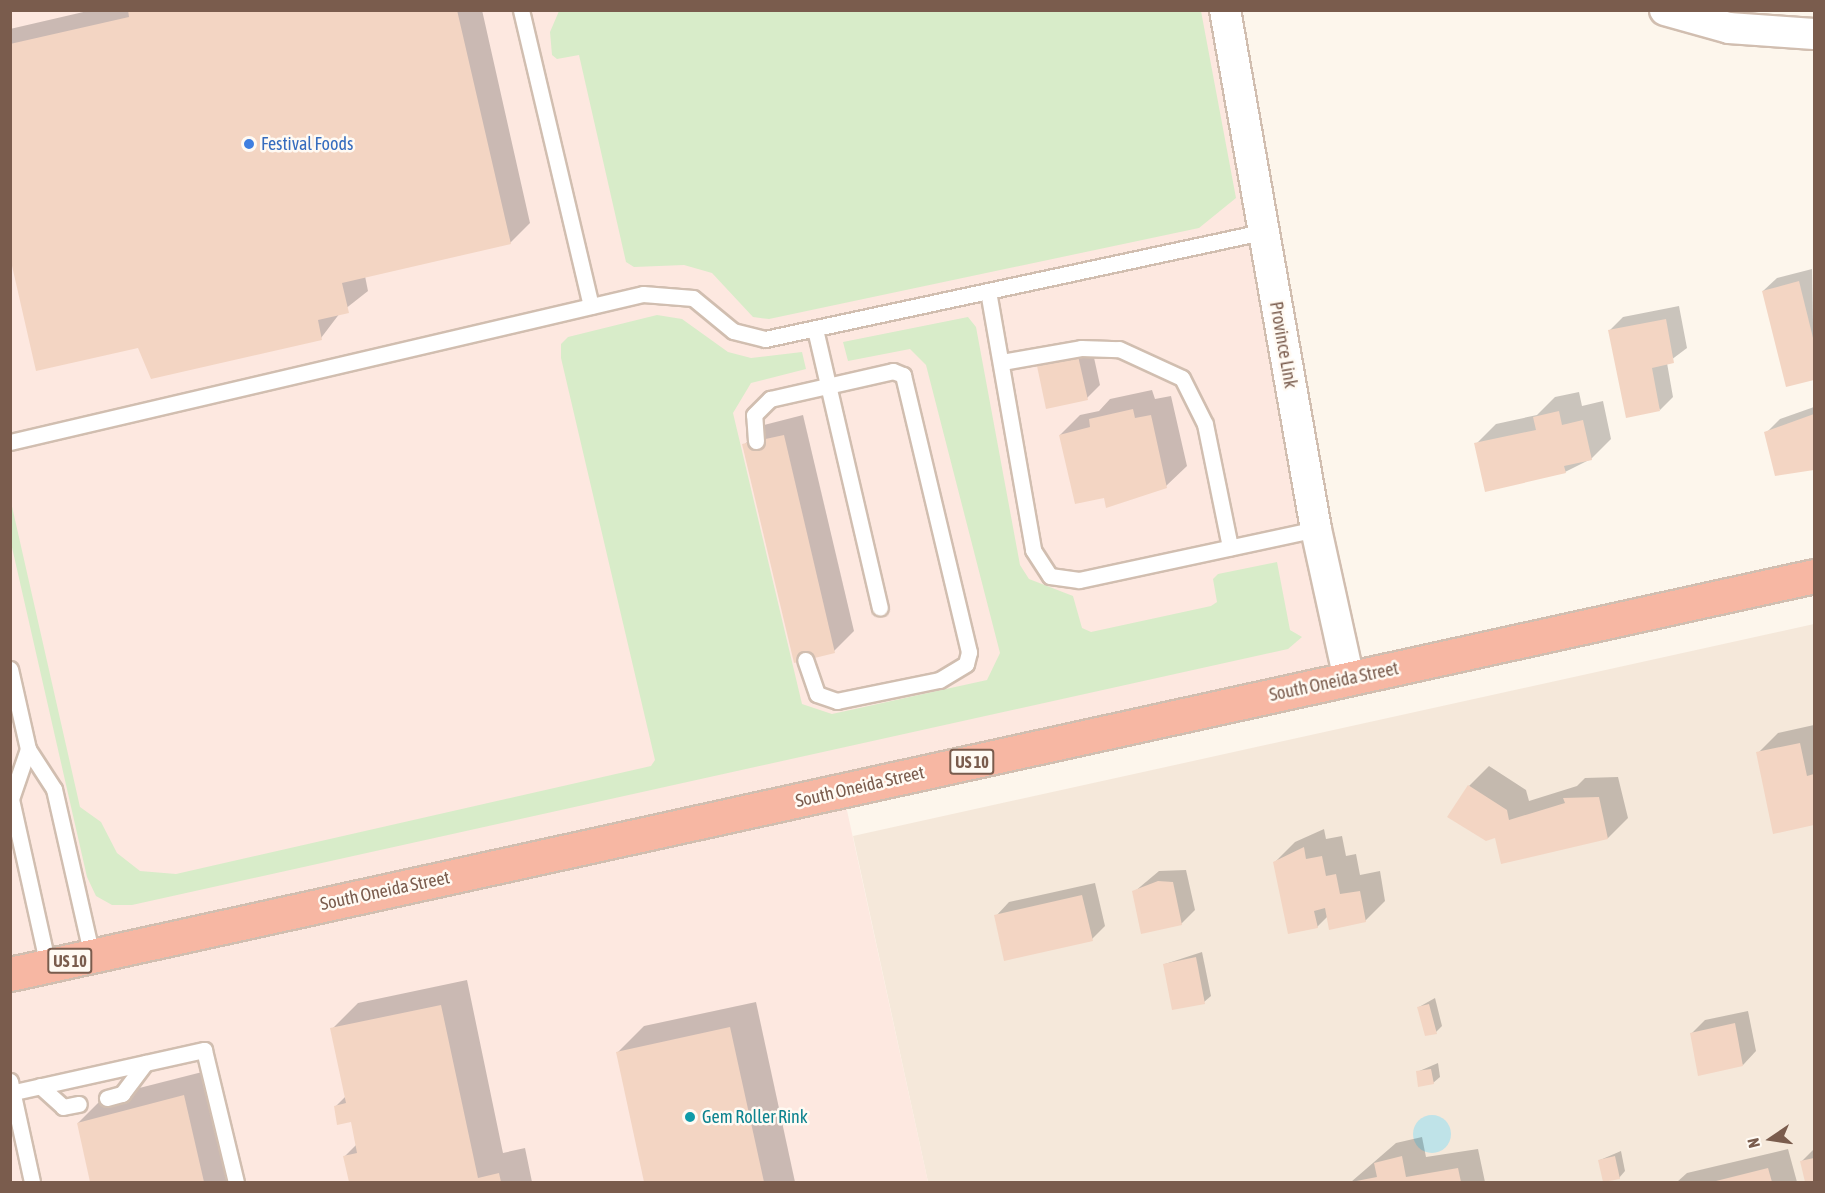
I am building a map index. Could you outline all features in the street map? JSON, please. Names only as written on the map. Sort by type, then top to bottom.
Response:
[{"type":"highway","name":"South Oneida Street","points":[[10,974],[1815,576]]},
{"type":"street","name":"Province Link","points":[[1225,10],[1262,232],[1316,529],[1349,679]]},
{"type":"street","points":[[1665,10],[1729,28],[1815,34]]},
{"type":"lane","points":[[521,10],[591,306]]},
{"type":"lane","points":[[10,442],[659,291],[693,298],[748,337],[765,339],[1262,232]]},
{"type":"lane","points":[[988,291],[1033,550],[1050,576],[1079,580],[1316,529]]},
{"type":"lane","points":[[815,329],[880,608]]},
{"type":"lane","points":[[1002,362],[1081,348],[1119,349],[1182,378],[1205,424],[1230,547]]},
{"type":"lane","points":[[756,441],[759,406],[828,385],[893,371],[909,387],[969,652],[966,664],[939,680],[837,701],[817,694],[805,660]]},
{"type":"lane","points":[[11,674],[28,748],[54,789],[92,956]]},
{"type":"lane","points":[[28,748],[11,799],[48,966]]},
{"type":"lane","points":[[33,1182],[11,1089],[40,1086],[204,1050],[236,1182]]},
{"type":"lane","points":[[107,1098],[122,1094],[146,1063]]},
{"type":"lane","points":[[40,1086],[63,1107],[79,1104]]},
{"type":"shaded area","points":[[10,11],[1225,11],[1349,679],[843,792],[928,1182],[11,1182]]},
{"type":"shaded area","points":[[1814,624],[1814,1182],[928,1182],[853,836]]},
{"type":"green space","points":[[559,11],[1201,11],[1236,198],[1199,228],[769,319],[753,317],[712,273],[684,265],[634,267],[626,262],[579,55],[557,59],[552,55],[550,32]]},
{"type":"green space","points":[[657,315],[682,319],[728,352],[751,358],[802,352],[806,369],[751,383],[733,413],[802,704],[832,714],[987,680],[1000,653],[926,365],[910,349],[848,361],[843,342],[968,317],[976,327],[1020,565],[1029,579],[1073,596],[1082,628],[1091,632],[1211,606],[1217,602],[1213,579],[1218,574],[1277,562],[1290,630],[1302,637],[1288,649],[132,905],[112,905],[96,896],[87,877],[11,543],[11,502],[80,807],[101,822],[117,853],[140,871],[176,874],[651,766],[655,760],[561,358],[561,344],[568,337]]},
{"type":"water","points":[[1432,1115],[1446,1120],[1451,1134],[1446,1148],[1432,1153],[1418,1148],[1413,1134],[1418,1120]]},
{"type":"building","name":"Festival Foods","points":[[128,10],[457,10],[511,244],[342,283],[349,313],[318,320],[322,340],[151,379],[138,348],[36,371],[10,257],[10,44],[129,17]]},
{"type":"building","points":[[1799,281],[1814,342],[1814,380],[1786,387],[1762,291]]},
{"type":"building","points":[[1666,319],[1674,363],[1652,368],[1660,411],[1626,418],[1608,330]]},
{"type":"building","points":[[1078,356],[1088,400],[1046,409],[1037,366]]},
{"type":"building","points":[[1133,409],[1135,418],[1151,415],[1167,488],[1106,508],[1104,498],[1075,504],[1059,435],[1090,427],[1089,419]]},
{"type":"building","points":[[1559,411],[1562,425],[1583,420],[1592,460],[1564,466],[1566,473],[1485,492],[1474,443],[1536,430],[1533,417]]},
{"type":"building","points":[[1814,414],[1814,470],[1775,476],[1764,432]]},
{"type":"building","points":[[784,435],[835,653],[794,663],[742,444]]},
{"type":"building","points":[[1800,743],[1807,776],[1814,774],[1814,825],[1773,834],[1756,752]]},
{"type":"building","points":[[1468,785],[1507,810],[1509,820],[1565,803],[1563,798],[1599,797],[1608,839],[1501,864],[1495,838],[1486,841],[1447,817]]},
{"type":"building","points":[[1304,847],[1306,859],[1322,856],[1326,876],[1336,874],[1340,894],[1360,891],[1366,922],[1329,930],[1325,908],[1314,911],[1318,928],[1288,934],[1273,862]]},
{"type":"building","points":[[1158,881],[1173,882],[1182,925],[1141,934],[1132,891]]},
{"type":"building","points":[[1082,895],[1093,941],[1004,961],[994,915]]},
{"type":"building","points":[[1196,957],[1205,1004],[1172,1010],[1163,964]]},
{"type":"building","points":[[1429,1004],[1437,1034],[1425,1036],[1417,1007]]},
{"type":"building","points":[[441,1005],[478,1178],[499,1173],[501,1182],[349,1182],[343,1156],[357,1153],[351,1122],[337,1125],[334,1106],[346,1103],[330,1028]]},
{"type":"building","points":[[1735,1023],[1743,1066],[1698,1076],[1690,1033]]},
{"type":"building","name":"Gem Roller Rink","points":[[730,1027],[764,1182],[644,1182],[616,1052]]},
{"type":"building","points":[[1431,1069],[1434,1084],[1418,1087],[1416,1071]]},
{"type":"building","points":[[184,1095],[204,1182],[90,1182],[77,1123]]},
{"type":"building","points":[[1402,1156],[1406,1177],[1458,1168],[1461,1182],[1351,1182],[1377,1177],[1374,1163]]},
{"type":"building","points":[[1615,1156],[1620,1179],[1603,1182],[1598,1160]]},
{"type":"building","points":[[1814,1158],[1814,1182],[1805,1182],[1800,1161]]},
{"type":"building","points":[[1768,1168],[1772,1182],[1712,1182]]},
{"type":"place","name":"Festival Foods","points":[[249,144]]},
{"type":"place","name":"Gem Roller Rink","points":[[690,1117]]}]
